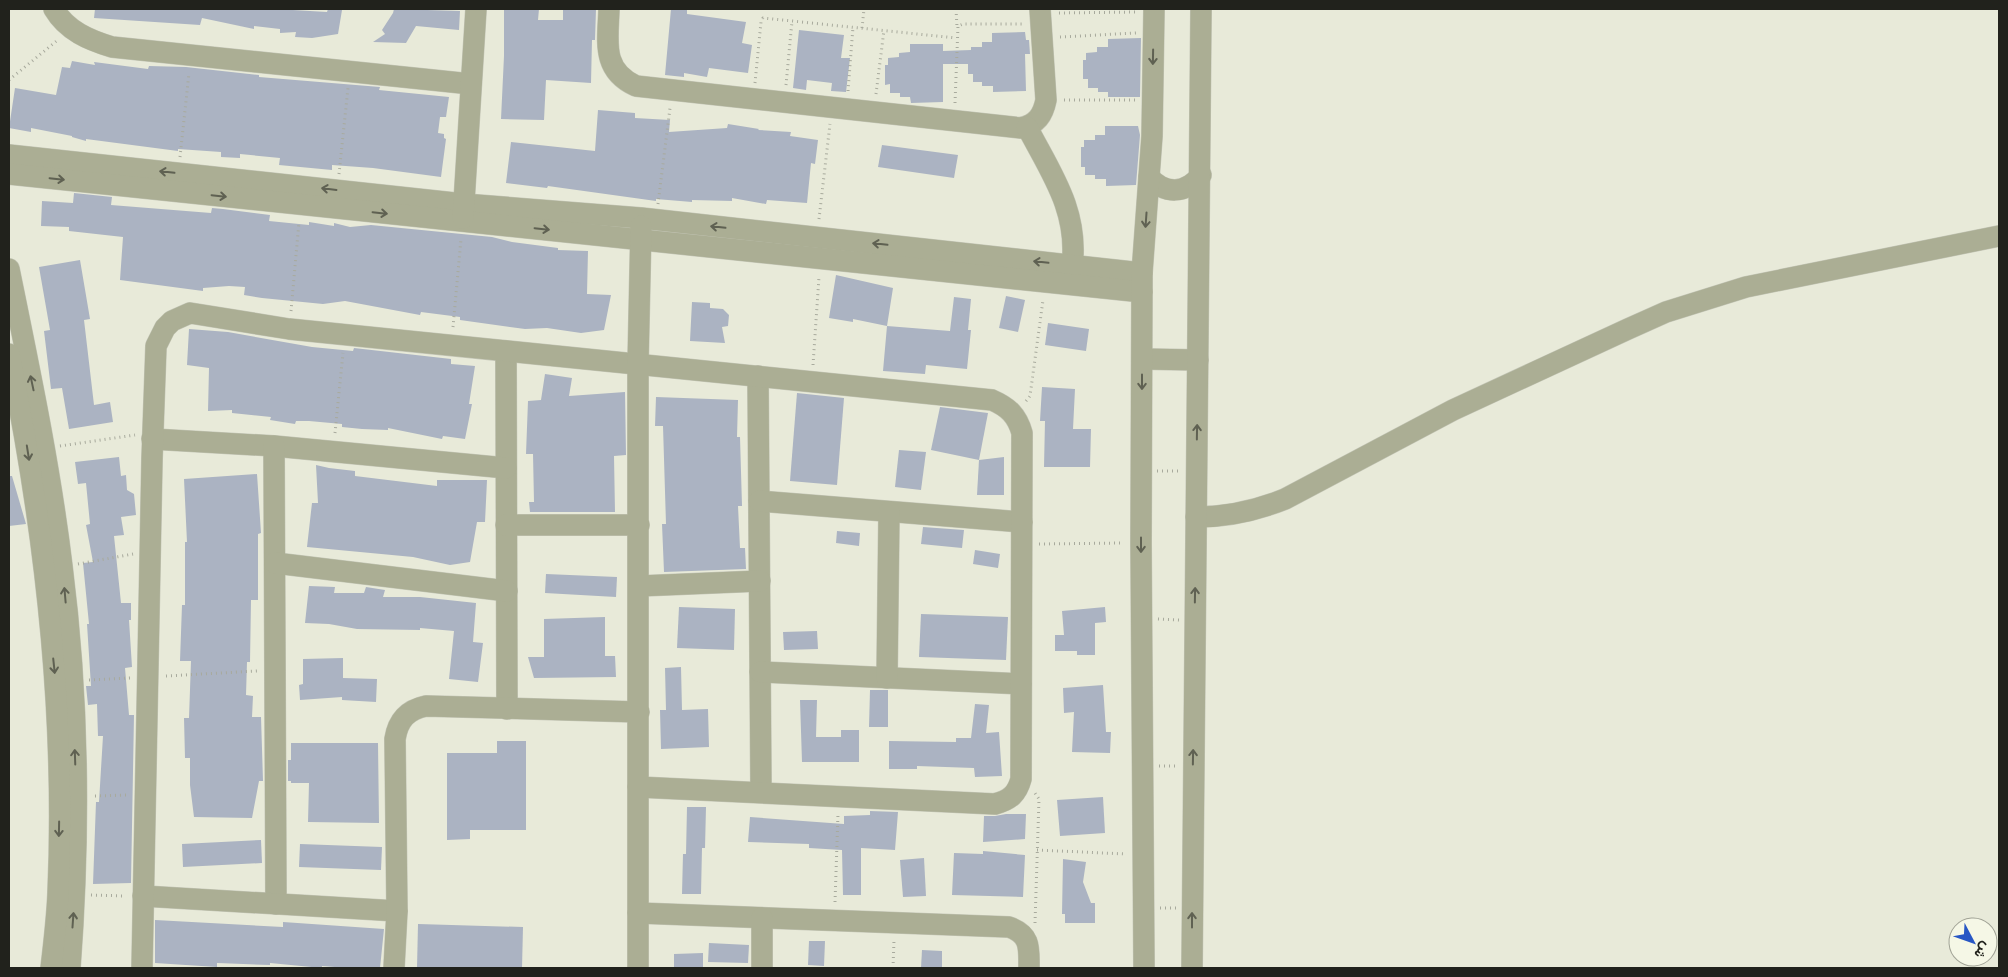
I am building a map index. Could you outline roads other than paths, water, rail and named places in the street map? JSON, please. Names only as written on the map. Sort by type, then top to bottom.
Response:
[{"type":"street","points":[[54,9],[69,26],[89,40],[112,47],[471,84]]},
{"type":"street","points":[[464,213],[476,9]]},
{"type":"street","points":[[609,9],[608,54],[617,74],[626,82],[636,86],[1021,128],[1033,124],[1042,115],[1046,100],[1041,21]]},
{"type":"street","points":[[1192,968],[1196,472],[1201,175],[1201,9]]},
{"type":"street","points":[[1144,968],[1141,543],[1142,282],[1153,100],[1154,10]]},
{"type":"street","points":[[1028,126],[1069,213],[1074,239],[1072,266]]},
{"type":"street","points":[[9,156],[179,173],[302,195],[337,190],[464,213],[641,240],[1045,282],[1142,282]]},
{"type":"street","points":[[9,174],[302,195],[464,213],[648,219],[1072,266],[1142,282]]},
{"type":"street","points":[[1149,177],[1156,185],[1165,190],[1175,191],[1186,189],[1194,184],[1201,175]]},
{"type":"street","points":[[638,968],[638,364],[641,240],[648,219]]},
{"type":"street","points":[[1196,517],[1232,515],[1268,506],[1285,499],[1453,410],[1666,312],[1706,298],[1746,287],[1999,236]]},
{"type":"street","points":[[9,269],[23,416],[44,570],[55,684],[60,808],[58,893],[51,968]]},
{"type":"street","points":[[142,968],[147,677],[156,346],[165,328],[172,321],[190,313],[290,329],[992,400],[1003,404],[1012,412],[1022,433],[1022,545],[1020,779],[1018,788],[1012,796],[1004,802],[995,804],[638,787]]},
{"type":"street","points":[[506,351],[507,708]]},
{"type":"street","points":[[9,354],[23,416],[45,448],[62,566],[73,681],[76,797],[75,895],[70,968]]},
{"type":"street","points":[[1142,359],[1198,360]]},
{"type":"street","points":[[758,376],[761,792]]},
{"type":"street","points":[[153,436],[506,468]]},
{"type":"street","points":[[274,446],[276,904]]},
{"type":"street","points":[[759,501],[1022,522]]},
{"type":"street","points":[[887,678],[890,512]]},
{"type":"street","points":[[506,525],[639,525]]},
{"type":"street","points":[[275,563],[507,591]]},
{"type":"street","points":[[639,586],[760,581]]},
{"type":"street","points":[[760,672],[1021,684]]},
{"type":"street","points":[[394,968],[397,911],[396,739],[397,729],[401,720],[416,708],[426,706],[639,712]]},
{"type":"street","points":[[143,896],[397,911]]},
{"type":"street","points":[[638,913],[1010,927],[1019,930],[1026,938],[1029,947],[1029,968]]},
{"type":"street","points":[[762,918],[762,968]]}]
